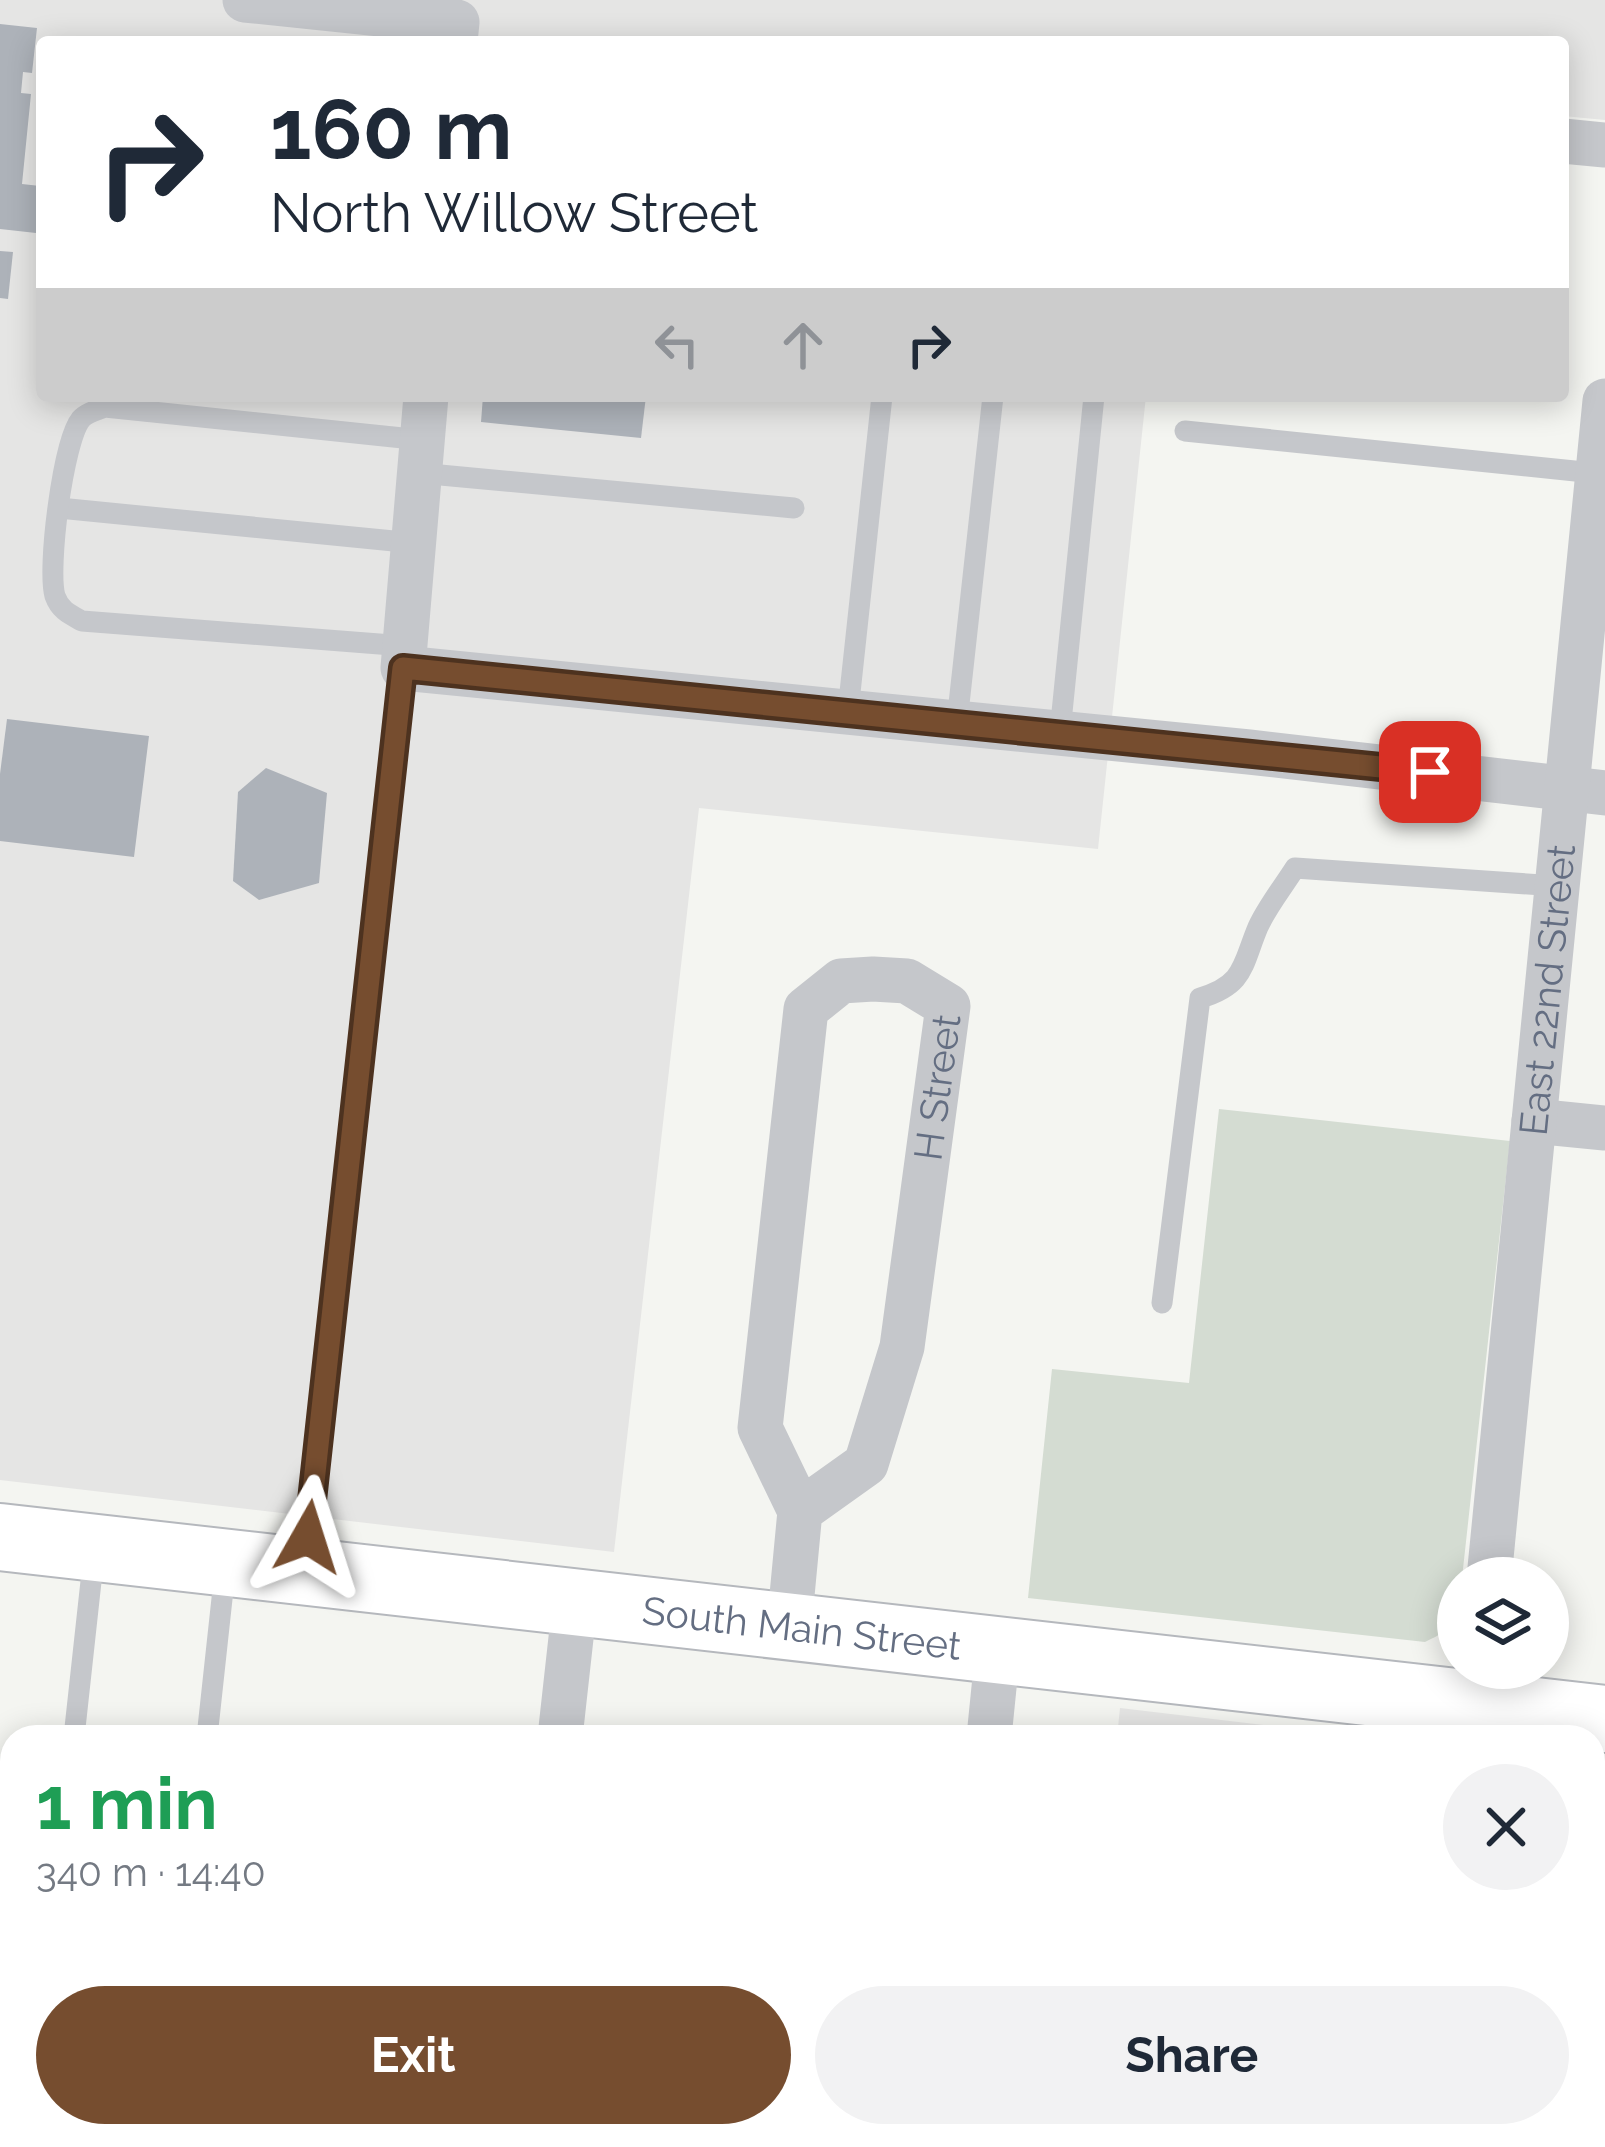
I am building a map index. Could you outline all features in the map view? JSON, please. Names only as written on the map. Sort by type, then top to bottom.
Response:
[{"type":"main road","name":"South Main Street","points":[[0,1537],[1605,1719]]},
{"type":"street","points":[[245,0],[457,22],[456,36]]},
{"type":"street","points":[[1569,142],[1605,145]]},
{"type":"street","name":"East 22nd Street","points":[[1491,1557],[1557,886],[1586,790],[1605,401]]},
{"type":"street","points":[[422,436],[404,657],[848,711],[1586,790]]},
{"type":"street","name":"H Street","points":[[841,981],[907,981],[948,1006],[902,1347],[866,1464],[800,1510],[760,1428],[806,1009],[841,981]]},
{"type":"street","points":[[1534,1121],[1605,1128]]},
{"type":"street","points":[[789,1627],[800,1510]]},
{"type":"street","points":[[561,1725],[575,1602]]},
{"type":"street","points":[[990,1725],[998,1648]]},
{"type":"lane","points":[[848,711],[881,402]]},
{"type":"lane","points":[[957,722],[992,402]]},
{"type":"lane","points":[[1060,732],[1093,402]]},
{"type":"lane","points":[[304,1571],[404,657],[82,621],[64,612],[54,593],[63,465],[72,434],[83,416],[105,407],[422,436],[794,508]]},
{"type":"lane","points":[[1185,431],[1601,473]]},
{"type":"lane","points":[[59,508],[414,543]]},
{"type":"lane","points":[[1162,1303],[1200,998],[1226,990],[1247,964],[1259,924],[1295,868],[1557,886]]},
{"type":"lane","points":[[75,1725],[95,1547]]},
{"type":"lane","points":[[208,1725],[226,1562]]},
{"type":"shaded area","points":[[0,0],[1605,0],[1605,120],[1569,117],[1569,36],[36,36],[36,402],[1145,402],[1098,849],[699,808],[614,1552],[0,1480]]},
{"type":"shaded area","points":[[1219,1109],[1510,1141],[1464,1557],[1437,1557],[1437,1635],[1425,1642],[1028,1598],[1052,1369],[1189,1383]]},
{"type":"shaded area","points":[[1120,1708],[1263,1725],[1118,1725]]},
{"type":"building","points":[[0,24],[37,28],[32,73],[23,72],[21,93],[31,94],[22,184],[36,186],[36,233],[0,229]]},
{"type":"building","points":[[0,251],[13,252],[8,299],[0,298]]},
{"type":"building","points":[[483,402],[645,402],[641,438],[481,422]]},
{"type":"building","points":[[7,719],[149,736],[134,857],[0,841],[0,774]]},
{"type":"building","points":[[266,768],[327,793],[319,883],[259,900],[233,881],[238,792]]},
{"type":"route","points":[[308,1537],[403,668],[1430,772]]}]
